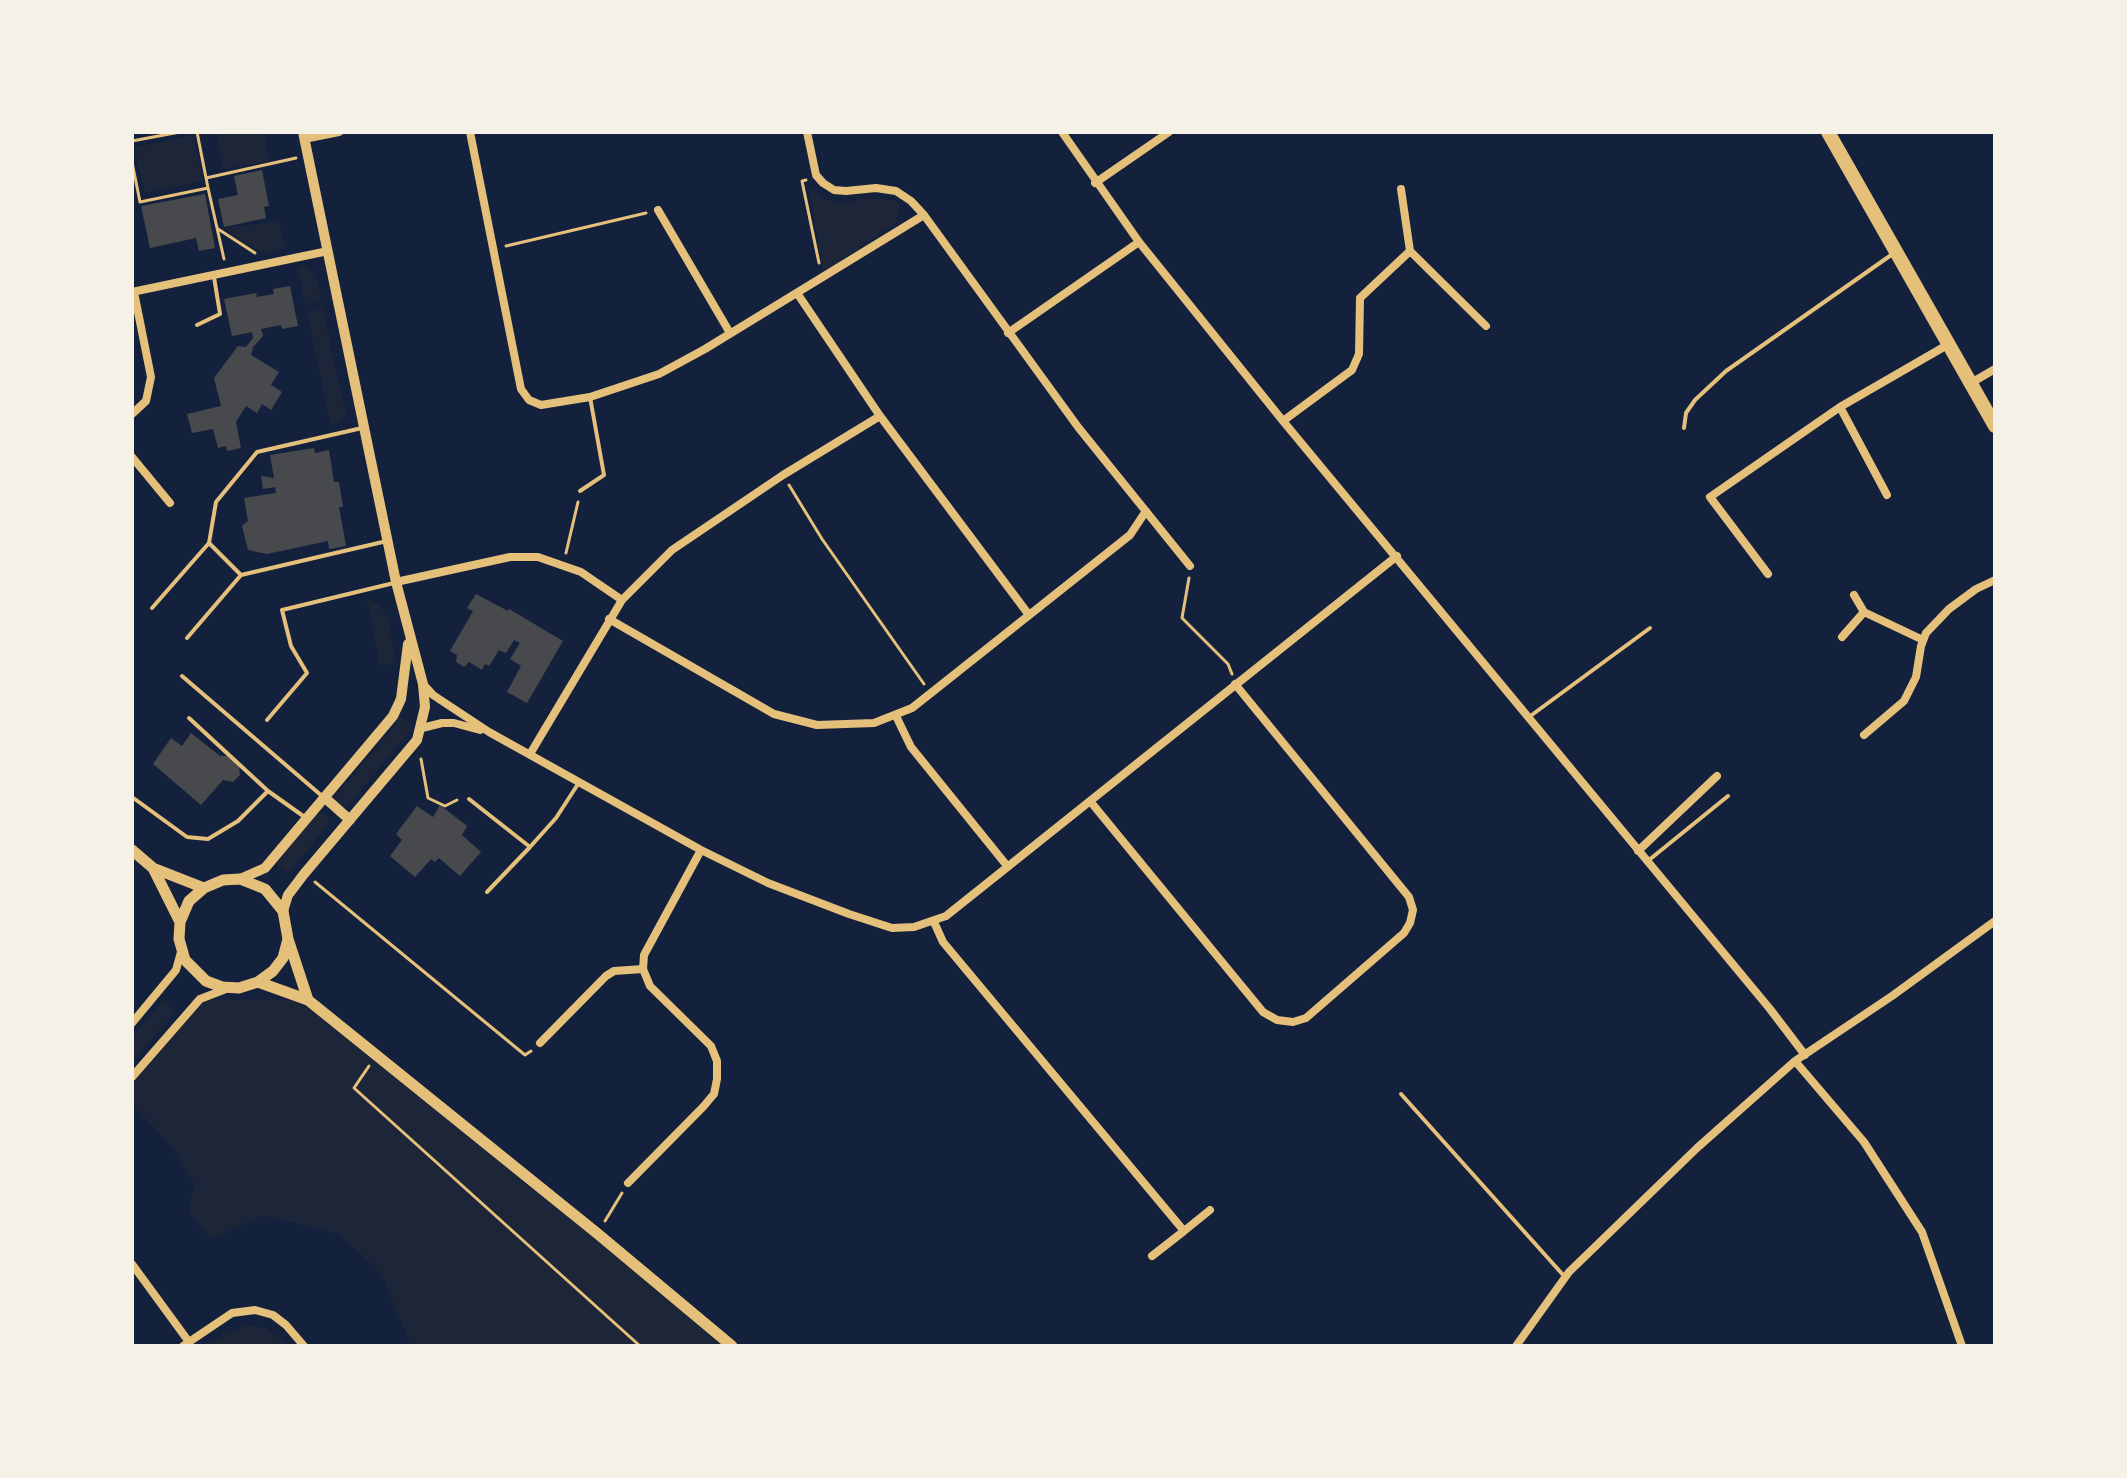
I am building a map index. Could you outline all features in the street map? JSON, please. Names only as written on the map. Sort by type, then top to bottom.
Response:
[{"type":"highway","points":[[1828,132],[1995,426]]},
{"type":"main road","points":[[132,850],[153,868],[204,888]]},
{"type":"main road","points":[[153,868],[180,922]]},
{"type":"main road","points":[[288,939],[283,958],[273,971],[258,982],[230,988],[206,981],[185,960],[179,939],[180,922],[189,901],[204,888],[223,880],[240,879],[265,889],[283,911],[288,939],[308,1000]]},
{"type":"main road","points":[[258,982],[308,1000],[732,1346]]},
{"type":"street","points":[[283,911],[288,895],[304,874],[417,740],[425,707],[423,684],[396,582],[303,136],[339,132]]},
{"type":"street","points":[[470,132],[521,389],[529,400],[541,405],[590,397],[659,374],[924,215]]},
{"type":"street","points":[[807,132],[818,179],[834,190],[876,188],[896,191],[924,215],[1078,427],[1190,566]]},
{"type":"street","points":[[1062,132],[1139,242],[1283,421],[1805,1055]]},
{"type":"street","points":[[1095,183],[1169,132]]},
{"type":"street","points":[[1401,189],[1410,251],[1486,326]]},
{"type":"street","points":[[658,210],[730,333]]},
{"type":"street","points":[[1008,333],[1139,242]]},
{"type":"street","points":[[132,414],[146,401],[151,377],[133,292],[328,251]]},
{"type":"street","points":[[1283,421],[1352,370],[1359,354],[1360,298],[1410,251]]},
{"type":"street","points":[[797,293],[880,416],[1029,615]]},
{"type":"street","points":[[1768,574],[1710,497],[1840,407],[1949,344]]},
{"type":"street","points":[[1971,383],[1995,369]]},
{"type":"street","points":[[1840,407],[1887,495]]},
{"type":"street","points":[[530,754],[622,600],[672,550],[783,475],[880,416]]},
{"type":"street","points":[[132,457],[170,503]]},
{"type":"street","points":[[609,619],[774,714],[830,726],[874,723],[912,708],[1130,535],[1146,511]]},
{"type":"street","points":[[423,684],[433,695],[489,732],[701,850],[768,883],[881,926],[914,927],[946,916],[1397,556]]},
{"type":"street","points":[[396,582],[510,557],[538,557],[581,572],[622,600]]},
{"type":"street","points":[[1864,735],[1904,701],[1916,677],[1926,633],[1949,609],[1976,589],[1995,580]]},
{"type":"street","points":[[1854,595],[1864,612],[1923,640]]},
{"type":"street","points":[[1842,637],[1864,612]]},
{"type":"street","points":[[240,879],[265,868],[393,716],[401,699],[409,638]]},
{"type":"street","points":[[1090,801],[1263,1012],[1277,1020],[1293,1022],[1306,1018],[1404,933],[1413,910],[1409,897],[1235,684]]},
{"type":"street","points":[[896,716],[911,747],[1008,867]]},
{"type":"street","points":[[422,728],[454,723],[489,732]]},
{"type":"street","points":[[1638,851],[1717,776]]},
{"type":"street","points":[[324,797],[350,820]]},
{"type":"street","points":[[628,1183],[714,1094],[717,1061],[711,1046],[650,986],[643,969],[644,955],[701,850]]},
{"type":"street","points":[[1516,1346],[1565,1277],[1697,1148],[1795,1061],[1995,921]]},
{"type":"street","points":[[934,922],[943,942],[1184,1231]]},
{"type":"street","points":[[132,1023],[176,970],[182,949]]},
{"type":"street","points":[[540,1043],[606,976],[614,971],[643,969]]},
{"type":"street","points":[[132,1077],[200,999],[230,988]]},
{"type":"street","points":[[1795,1061],[1864,1142],[1922,1232],[1962,1346]]},
{"type":"street","points":[[1152,1256],[1210,1210]]},
{"type":"street","points":[[132,1264],[186,1344],[232,1313],[255,1310],[280,1320],[304,1346]]},
{"type":"lane","points":[[1684,428],[1686,413],[1695,400],[1726,371],[1896,252]]},
{"type":"lane","points":[[197,325],[220,314],[214,275]]},
{"type":"lane","points":[[580,491],[604,475],[590,397]]},
{"type":"lane","points":[[152,608],[209,543],[216,502],[257,452],[365,428]]},
{"type":"lane","points":[[187,638],[241,575],[388,541]]},
{"type":"lane","points":[[209,543],[241,575]]},
{"type":"lane","points":[[267,720],[307,673],[291,646],[282,610],[396,582]]},
{"type":"lane","points":[[1529,717],[1650,628]]},
{"type":"lane","points":[[182,676],[324,797]]},
{"type":"lane","points":[[189,718],[268,791],[307,818]]},
{"type":"lane","points":[[487,892],[556,818],[580,782]]},
{"type":"lane","points":[[132,797],[187,837],[208,839],[238,821],[268,791]]},
{"type":"lane","points":[[1647,861],[1728,796]]},
{"type":"lane","points":[[469,799],[530,847]]},
{"type":"lane","points":[[1401,1094],[1565,1277]]},
{"type":"path","points":[[132,141],[180,132]]},
{"type":"path","points":[[197,132],[227,272]]},
{"type":"path","points":[[206,178],[308,156]]},
{"type":"path","points":[[132,162],[140,202],[208,188]]},
{"type":"path","points":[[818,179],[802,181],[819,261],[819,279]]},
{"type":"path","points":[[492,249],[658,210]]},
{"type":"path","points":[[218,229],[242,246],[274,262]]},
{"type":"path","points":[[783,475],[822,539],[931,693]]},
{"type":"path","points":[[564,565],[580,491]]},
{"type":"path","points":[[1190,566],[1182,618],[1228,664],[1235,684]]},
{"type":"path","points":[[417,740],[428,798],[445,806],[457,800]]},
{"type":"path","points":[[304,874],[525,1055],[540,1043]]},
{"type":"path","points":[[377,1055],[354,1088],[640,1346]]},
{"type":"path","points":[[598,1234],[628,1183]]},
{"type":"shaded area","points":[[216,132],[264,132],[269,161],[223,169]]},
{"type":"shaded area","points":[[194,135],[203,181],[144,193],[135,147]]},
{"type":"shaded area","points":[[809,187],[823,198],[843,204],[862,198],[895,200],[900,209],[895,224],[823,272]]},
{"type":"shaded area","points":[[279,221],[286,249],[266,253],[243,243],[224,228]]},
{"type":"shaded area","points":[[298,266],[305,266],[315,273],[322,301],[305,305]]},
{"type":"shaded area","points":[[322,307],[346,415],[341,423],[330,425],[307,311]]},
{"type":"shaded area","points":[[367,599],[380,606],[388,618],[396,663],[380,666]]},
{"type":"shaded area","points":[[399,716],[411,725],[410,731],[348,806],[341,808],[334,798],[396,725]]},
{"type":"shaded area","points":[[316,814],[327,815],[329,823],[288,874],[276,865]]},
{"type":"shaded area","points":[[165,999],[175,1012],[132,1062],[132,1037]]},
{"type":"shaded area","points":[[200,999],[308,1000],[727,1346],[411,1346],[381,1273],[339,1234],[264,1215],[211,1239],[189,1212],[194,1183],[173,1148],[132,1104],[132,1077]]},
{"type":"shaded area","points":[[249,1325],[266,1328],[291,1346],[203,1346],[233,1330]]},
{"type":"building","points":[[262,170],[269,206],[264,207],[266,218],[224,227],[218,199],[238,195],[234,176]]},
{"type":"building","points":[[205,194],[215,248],[199,251],[196,238],[150,248],[141,206]]},
{"type":"building","points":[[290,286],[298,326],[261,329],[263,336],[253,347],[251,355],[279,372],[271,385],[282,392],[271,410],[262,404],[257,413],[246,406],[236,422],[241,448],[227,451],[226,446],[218,448],[213,429],[192,433],[187,414],[221,406],[214,378],[238,346],[246,347],[253,338],[252,332],[232,336],[224,299],[256,293],[257,297],[274,294],[273,289]]},
{"type":"building","points":[[314,448],[315,453],[329,450],[334,482],[339,482],[343,507],[339,507],[346,546],[329,549],[328,541],[267,554],[248,550],[242,526],[248,521],[244,498],[276,493],[275,487],[263,489],[261,476],[274,478],[270,455]]},
{"type":"building","points":[[476,594],[509,609],[563,641],[527,703],[507,692],[521,666],[510,659],[520,643],[514,640],[506,653],[499,650],[489,666],[485,664],[482,670],[469,662],[464,667],[456,662],[457,655],[450,651],[473,611],[467,608]]},
{"type":"building","points":[[191,733],[220,756],[227,756],[239,766],[240,775],[233,782],[223,780],[201,805],[153,764],[171,738],[182,746]]},
{"type":"building","points":[[440,805],[467,826],[462,835],[481,852],[460,876],[439,858],[435,862],[431,859],[415,877],[390,856],[402,840],[396,834],[417,806],[433,817]]}]
